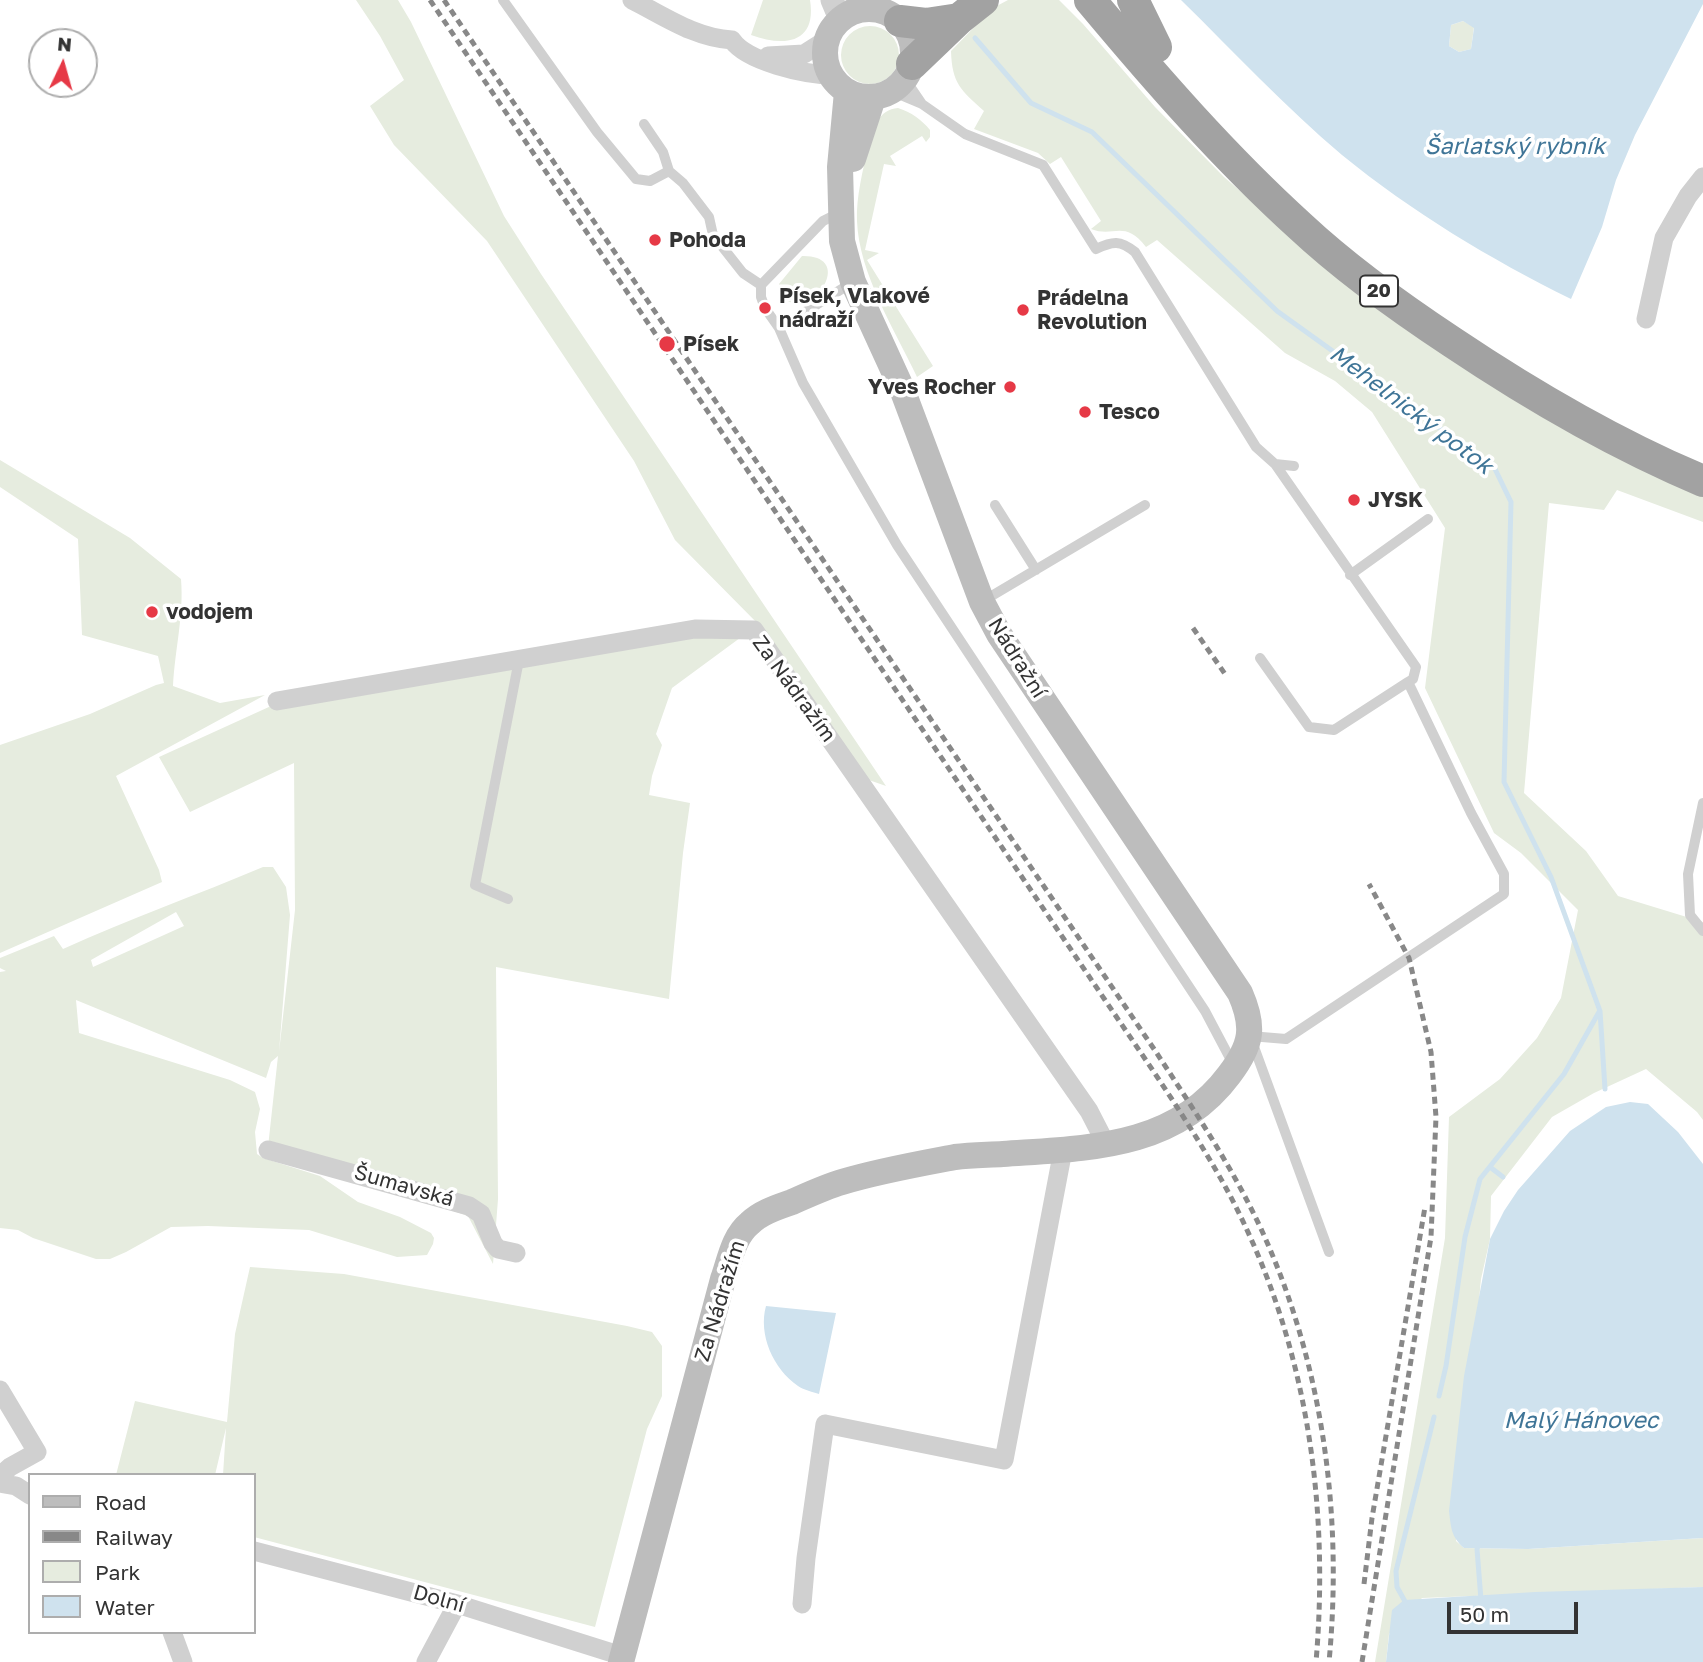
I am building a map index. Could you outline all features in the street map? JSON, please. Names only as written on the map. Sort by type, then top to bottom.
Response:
[{"type":"highway","points":[[1132,0],[1156,47]]},
{"type":"highway","name":"20","points":[[1098,4],[1156,47],[1244,145],[1310,210],[1367,257],[1432,305],[1544,378],[1626,424],[1703,460]]},
{"type":"highway","name":"20","points":[[1098,4],[1187,112],[1300,226],[1366,282],[1428,326],[1544,401],[1616,440],[1703,481]]},
{"type":"highway","points":[[900,21],[926,24],[971,10]]},
{"type":"highway","points":[[895,83],[971,10]]},
{"type":"main road","points":[[878,10],[900,21],[912,41],[895,83],[858,96],[838,84],[825,64],[844,13],[878,10]]},
{"type":"main road","name":"Nádražní","points":[[840,213],[856,147],[895,83]]},
{"type":"main road","name":"Nádražní","points":[[838,84],[842,241],[853,282],[902,389],[982,601],[999,634],[1240,993],[1248,1012],[1250,1036]]},
{"type":"main road","points":[[1234,1068],[1250,1036]]},
{"type":"main road","name":"Za Nádražím","points":[[621,1659],[723,1279],[738,1235],[750,1222],[765,1213],[841,1182],[958,1157],[1107,1146],[1150,1134],[1194,1110],[1220,1088],[1234,1068]]},
{"type":"street","points":[[632,0],[699,34],[732,40],[744,53],[838,84]]},
{"type":"street","points":[[754,57],[804,54],[844,13]]},
{"type":"street","points":[[1646,319],[1664,238],[1688,196],[1703,177]]},
{"type":"street","name":"Za Nádražím","points":[[277,701],[695,629],[754,630],[1089,1111],[1107,1146]]},
{"type":"street","name":"Šumavská","points":[[268,1150],[469,1206],[481,1214],[493,1244],[498,1249],[516,1253]]},
{"type":"street","points":[[802,1604],[825,1424],[1004,1460],[1063,1150]]},
{"type":"street","points":[[0,1391],[37,1452],[10,1467],[0,1476]]},
{"type":"street","points":[[0,1483],[16,1486],[28,1494]]},
{"type":"street","name":"Dolní","points":[[256,1552],[457,1604],[621,1659]]},
{"type":"street","points":[[426,1662],[457,1604]]},
{"type":"street","points":[[173,1634],[183,1662]]},
{"type":"lane","points":[[503,0],[597,132],[636,179],[650,181],[669,171]]},
{"type":"lane","points":[[895,83],[965,134],[1043,165],[1096,249],[1111,242],[1124,243],[1135,252],[1256,447],[1275,464],[1416,667],[1413,679],[1334,730],[1309,727],[1260,658]]},
{"type":"lane","points":[[895,83],[922,104]]},
{"type":"lane","points":[[644,124],[663,152],[669,171],[683,183],[709,217],[713,235],[743,273],[761,285],[765,308],[779,328],[803,383],[897,545],[1205,1011],[1234,1068]]},
{"type":"lane","points":[[761,285],[823,221],[840,213]]},
{"type":"lane","points":[[779,328],[853,282]]},
{"type":"lane","points":[[1275,464],[1294,466]]},
{"type":"lane","points":[[995,505],[1036,570]]},
{"type":"lane","points":[[982,601],[1145,505]]},
{"type":"lane","points":[[1350,575],[1427,519]]},
{"type":"lane","points":[[509,900],[475,885],[519,660]]},
{"type":"lane","points":[[1329,1252],[1250,1036],[1286,1039],[1504,894],[1504,874],[1471,813],[1408,682]]},
{"type":"lane","points":[[1703,803],[1688,874],[1690,915],[1703,931]]},
{"type":"green space","points":[[356,0],[398,0],[504,216],[886,786],[866,779],[762,628],[675,540],[634,461],[487,241],[394,145],[370,106],[404,80]]},
{"type":"green space","points":[[763,0],[810,0],[811,15],[803,34],[786,41],[751,35]]},
{"type":"green space","points":[[1008,0],[1059,0],[1155,107],[1224,177],[1297,240],[1703,494],[1703,522],[1617,490],[1604,510],[1549,503],[1524,793],[1586,851],[1618,896],[1703,922],[1703,1120],[1646,1069],[1594,1093],[1552,1117],[1491,1196],[1490,1239],[1481,1279],[1456,1541],[1464,1548],[1528,1549],[1703,1538],[1703,1587],[1422,1598],[1389,1634],[1386,1662],[1375,1662],[1445,1238],[1449,1117],[1500,1079],[1537,1038],[1561,998],[1578,910],[1521,853],[1494,833],[1425,688],[1445,528],[1372,412],[1335,381],[1285,353],[1157,240],[1146,247],[1125,231],[1091,229],[1101,221],[1061,157],[1050,164],[1038,153],[974,129],[984,111],[959,86],[953,71],[951,51],[993,8]]},
{"type":"green space","points":[[1463,21],[1474,27],[1471,49],[1459,52],[1449,46],[1451,25]]},
{"type":"green space","points":[[870,26],[881,28],[894,39],[899,55],[897,66],[886,79],[870,84],[859,82],[846,71],[841,55],[843,44],[854,31]]},
{"type":"green space","points":[[898,108],[923,123],[930,130],[930,137],[926,142],[922,136],[890,156],[896,166],[884,164],[865,250],[879,253],[867,260],[933,366],[917,377],[871,281],[859,241],[857,221],[860,184],[872,133],[881,116]]},
{"type":"green space","points":[[802,256],[817,258],[826,264],[828,273],[819,292],[810,300],[790,302],[781,295],[779,284]]},
{"type":"green space","points":[[0,460],[130,538],[181,579],[173,686],[220,703],[265,695],[116,776],[162,882],[0,953],[0,745],[90,714],[164,683],[158,656],[82,635],[78,539],[0,487]]},
{"type":"green space","points":[[744,635],[672,688],[656,734],[662,745],[649,795],[690,803],[669,999],[496,967],[498,1199],[493,1264],[468,1216],[268,1147],[278,1056],[271,1062],[266,1078],[76,1000],[79,1033],[230,1080],[255,1092],[260,1109],[255,1132],[257,1154],[320,1176],[358,1202],[400,1217],[431,1233],[433,1244],[427,1255],[397,1257],[309,1230],[171,1227],[110,1259],[96,1259],[33,1238],[18,1230],[0,1228],[0,972],[6,971],[0,968],[0,958],[54,936],[63,949],[263,867],[273,867],[286,887],[290,915],[279,1052],[295,910],[294,763],[190,812],[159,757],[293,696],[651,636]],"holes":[[[176,912],[184,926],[93,967],[91,960]]]},
{"type":"green space","points":[[250,1267],[344,1274],[652,1332],[662,1346],[662,1396],[647,1429],[595,1627],[256,1538],[256,1473],[223,1473],[226,1428],[215,1473],[117,1473],[135,1401],[227,1422],[235,1334]]},
{"type":"water","name":"Šarlatský rybník","points":[[1181,0],[1703,0],[1703,4],[1635,135],[1616,180],[1602,227],[1571,299],[1452,233],[1369,176],[1300,118]],"holes":[[[1463,21],[1474,28],[1471,49],[1459,52],[1449,46],[1451,25]]]},
{"type":"water","name":"Malý Hánovec","points":[[1630,1102],[1648,1104],[1678,1132],[1703,1164],[1703,1538],[1528,1549],[1464,1548],[1454,1536],[1449,1511],[1464,1376],[1490,1239],[1518,1190],[1570,1131],[1606,1107]]},
{"type":"water","points":[[766,1306],[836,1313],[819,1394],[798,1386],[775,1361],[764,1328]]},
{"type":"water","points":[[1703,1587],[1703,1662],[1386,1662],[1392,1610],[1404,1600],[1535,1592]]},
{"type":"waterway","name":"Mehelnický potok","points":[[975,38],[1031,103],[1092,132],[1277,311],[1494,467],[1511,502],[1504,782],[1551,877],[1600,1011],[1605,1089]]},
{"type":"waterway","points":[[1439,1396],[1465,1237],[1480,1179],[1564,1074],[1599,1012]]},
{"type":"waterway","points":[[1490,1167],[1503,1177]]},
{"type":"waterway","points":[[1407,1605],[1397,1587],[1396,1571],[1434,1417]]},
{"type":"waterway","name":"Mehelnický potok","points":[[1479,1543],[1477,1549],[1481,1600]]},
{"type":"railway","points":[[430,0],[1152,1070],[1226,1188],[1253,1244],[1275,1301],[1293,1359],[1306,1418],[1315,1478],[1319,1539],[1316,1662]]},
{"type":"railway","points":[[444,0],[1156,1052],[1239,1185],[1283,1282],[1314,1387],[1330,1496],[1333,1607],[1329,1662]]},
{"type":"railway","points":[[1193,628],[1225,674]]},
{"type":"railway","points":[[1362,1662],[1431,1237],[1436,1117],[1431,1052],[1409,958],[1369,884]]},
{"type":"railway","points":[[1364,1584],[1372,1518],[1425,1207]]},
{"type":"place","name":"Pohoda","points":[[655,240]]},
{"type":"place","name":"Písek, Vlakové nádraží","points":[[765,308]]},
{"type":"place","name":"Prádelna Revolution","points":[[1023,310]]},
{"type":"place","name":"Písek","points":[[667,344]]},
{"type":"place","name":"Yves Rocher","points":[[1010,387]]},
{"type":"place","name":"Tesco","points":[[1085,412]]},
{"type":"place","name":"JYSK","points":[[1354,500]]},
{"type":"place","name":"vodojem","points":[[152,612]]}]
